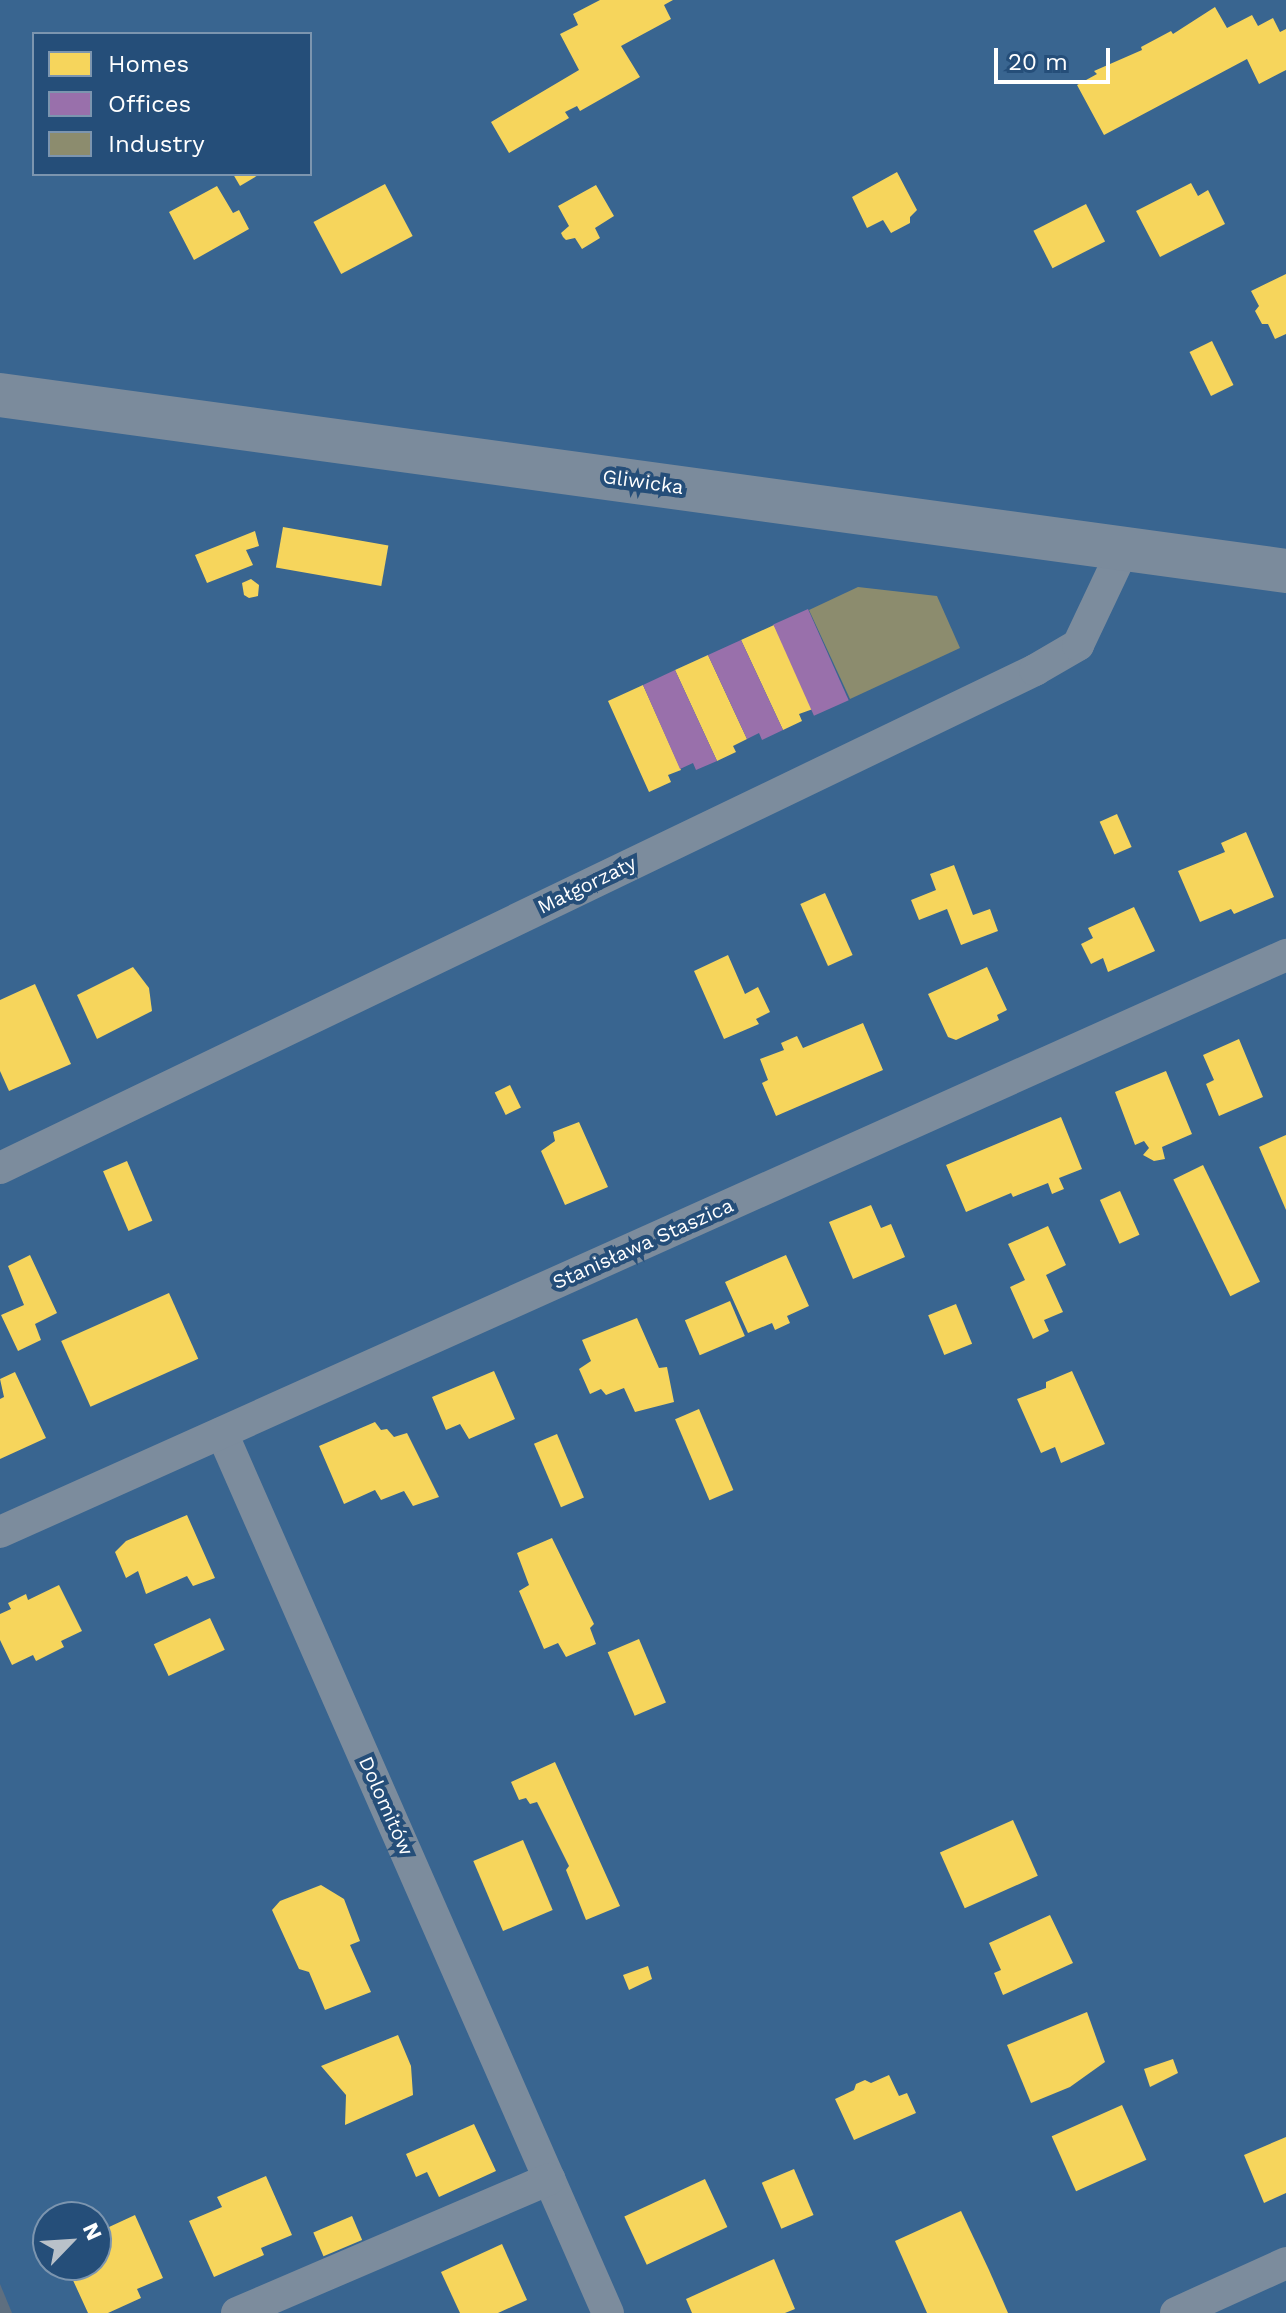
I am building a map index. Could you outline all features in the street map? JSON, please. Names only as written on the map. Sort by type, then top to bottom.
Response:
[{"type":"main road","name":"Gliwicka","points":[[0,395],[1286,571]]},
{"type":"street","name":"Małgorzaty","points":[[0,1168],[1035,670],[1078,645],[1123,550]]},
{"type":"street","name":"Stanisława Staszica","points":[[0,1532],[1286,955]]},
{"type":"street","name":"Dolomitów","points":[[222,1433],[608,2313]]},
{"type":"street","points":[[237,2313],[550,2179]]},
{"type":"street","points":[[1176,2313],[1286,2263]]},
{"type":"shaded area","points":[[0,0],[1286,0],[1286,2313],[0,2313]]},
{"type":"building: Homes","points":[[600,0],[673,0],[664,5],[671,19],[621,46],[640,77],[580,111],[577,106],[565,112],[569,118],[509,153],[491,122],[579,70],[560,34],[578,25],[573,14]]},
{"type":"building: Homes","points":[[1215,7],[1227,28],[1252,15],[1258,26],[1273,18],[1280,32],[1286,29],[1286,70],[1259,84],[1247,59],[1104,135],[1077,85],[1097,74],[1094,71],[1142,50],[1141,47],[1171,31],[1173,34]]},
{"type":"building: Homes","points":[[897,172],[917,210],[910,217],[910,223],[891,233],[883,220],[867,228],[852,197]]},
{"type":"building: Homes","points":[[234,176],[257,176],[240,186]]},
{"type":"building: Homes","points":[[1191,183],[1198,196],[1208,190],[1225,224],[1160,257],[1136,211]]},
{"type":"building: Homes","points":[[385,184],[413,236],[341,274],[313,222]]},
{"type":"building: Homes","points":[[596,185],[614,216],[595,228],[600,238],[582,249],[575,238],[566,240],[563,237],[561,233],[569,226],[558,206]]},
{"type":"building: Homes","points":[[217,186],[233,213],[239,210],[249,229],[194,260],[169,212]]},
{"type":"building: Homes","points":[[1086,204],[1105,241],[1052,268],[1033,231]]},
{"type":"building: Homes","points":[[1286,274],[1286,334],[1275,339],[1268,324],[1262,324],[1255,311],[1259,306],[1251,291]]},
{"type":"building: Homes","points":[[1212,341],[1233,385],[1211,396],[1190,352]]},
{"type":"building: Homes","points":[[283,527],[388,546],[381,586],[276,567]]},
{"type":"building: Homes","points":[[255,531],[259,546],[246,550],[253,565],[207,583],[195,555]]},
{"type":"building: Homes","points":[[251,579],[259,585],[258,596],[249,598],[244,595],[242,583]]},
{"type":"building: Homes","points":[[774,625],[813,709],[799,714],[802,721],[783,730],[741,640]]},
{"type":"building: Homes","points":[[708,655],[747,739],[733,746],[736,752],[717,761],[675,670]]},
{"type":"building: Homes","points":[[643,685],[681,770],[668,775],[671,782],[649,792],[608,701]]},
{"type":"building: Homes","points":[[1117,814],[1132,847],[1114,855],[1100,822]]},
{"type":"building: Homes","points":[[1246,832],[1274,897],[1234,914],[1231,909],[1200,922],[1178,871],[1225,852],[1221,843]]},
{"type":"building: Homes","points":[[954,865],[973,915],[990,909],[998,931],[961,945],[947,909],[919,920],[911,900],[936,890],[930,874]]},
{"type":"building: Homes","points":[[825,893],[853,955],[828,966],[800,904]]},
{"type":"building: Homes","points":[[1134,907],[1155,951],[1108,972],[1103,958],[1091,964],[1081,944],[1093,938],[1088,928]]},
{"type":"building: Homes","points":[[728,955],[745,994],[758,987],[770,1012],[756,1019],[759,1024],[724,1039],[694,971]]},
{"type":"building: Homes","points":[[133,967],[149,988],[152,1011],[97,1039],[77,995]]},
{"type":"building: Homes","points":[[987,967],[1007,1010],[997,1015],[999,1020],[956,1040],[948,1037],[928,994]]},
{"type":"building: Homes","points":[[35,984],[71,1064],[9,1091],[0,1071],[0,1000]]},
{"type":"building: Homes","points":[[863,1023],[883,1070],[776,1116],[762,1083],[768,1080],[760,1059],[784,1050],[781,1043],[797,1036],[803,1048]]},
{"type":"building: Homes","points":[[1239,1039],[1263,1097],[1219,1116],[1206,1084],[1214,1080],[1203,1055]]},
{"type":"building: Homes","points":[[1166,1071],[1192,1134],[1162,1147],[1165,1159],[1154,1161],[1143,1155],[1149,1148],[1144,1141],[1135,1145],[1115,1092]]},
{"type":"building: Homes","points":[[510,1085],[521,1107],[506,1115],[495,1092]]},
{"type":"building: Homes","points":[[1061,1117],[1082,1169],[1059,1178],[1064,1189],[1052,1194],[1048,1183],[1013,1197],[1011,1193],[966,1212],[946,1165]]},
{"type":"building: Homes","points":[[579,1122],[608,1187],[565,1205],[541,1151],[555,1141],[553,1132]]},
{"type":"building: Homes","points":[[1286,1135],[1286,1210],[1259,1147]]},
{"type":"building: Homes","points":[[127,1161],[152,1221],[128,1231],[103,1171]]},
{"type":"building: Homes","points":[[1203,1165],[1260,1282],[1230,1296],[1173,1179]]},
{"type":"building: Homes","points":[[1120,1191],[1140,1235],[1119,1244],[1100,1200]]},
{"type":"building: Homes","points":[[871,1205],[881,1228],[891,1224],[905,1257],[853,1279],[829,1222]]},
{"type":"building: Homes","points":[[1048,1226],[1066,1265],[1046,1275],[1063,1312],[1044,1320],[1049,1331],[1033,1339],[1010,1287],[1025,1280],[1008,1244]]},
{"type":"building: Homes","points":[[30,1255],[57,1313],[35,1324],[41,1340],[18,1351],[1,1315],[24,1305],[8,1266]]},
{"type":"building: Homes","points":[[786,1255],[809,1306],[787,1316],[790,1323],[775,1330],[772,1323],[748,1333],[725,1282]]},
{"type":"building: Homes","points":[[169,1293],[198,1359],[90,1407],[61,1341]]},
{"type":"building: Homes","points":[[730,1301],[745,1336],[700,1355],[685,1320]]},
{"type":"building: Homes","points":[[956,1304],[972,1344],[944,1355],[928,1315]]},
{"type":"building: Homes","points":[[637,1318],[659,1368],[667,1367],[674,1402],[635,1412],[624,1388],[606,1395],[601,1389],[590,1394],[579,1369],[591,1361],[582,1340]]},
{"type":"building: Homes","points":[[494,1371],[515,1419],[469,1439],[460,1424],[446,1430],[432,1397]]},
{"type":"building: Homes","points":[[1072,1371],[1105,1444],[1061,1463],[1055,1447],[1041,1453],[1017,1399],[1046,1388],[1046,1382]]},
{"type":"building: Homes","points":[[15,1372],[46,1438],[0,1459],[0,1399],[4,1397],[0,1379]]},
{"type":"building: Homes","points":[[699,1409],[733,1490],[709,1500],[675,1419]]},
{"type":"building: Homes","points":[[375,1422],[381,1430],[387,1429],[394,1437],[407,1433],[439,1497],[413,1506],[404,1491],[381,1500],[375,1490],[344,1504],[319,1446]]},
{"type":"building: Homes","points":[[557,1434],[584,1498],[561,1507],[534,1444]]},
{"type":"building: Homes","points":[[187,1515],[215,1578],[193,1586],[187,1576],[146,1594],[138,1571],[126,1578],[115,1552],[126,1541]]},
{"type":"building: Homes","points":[[552,1538],[594,1624],[590,1628],[596,1644],[566,1657],[558,1643],[544,1649],[519,1591],[529,1585],[517,1553]]},
{"type":"building: Homes","points":[[59,1585],[82,1631],[61,1641],[64,1647],[36,1661],[33,1655],[12,1665],[0,1640],[0,1614],[11,1609],[8,1603],[26,1594],[28,1600]]},
{"type":"building: Homes","points":[[210,1618],[225,1650],[169,1676],[154,1644]]},
{"type":"building: Homes","points":[[639,1639],[666,1703],[635,1716],[608,1652]]},
{"type":"building: Homes","points":[[555,1762],[620,1906],[586,1920],[566,1870],[569,1866],[537,1802],[530,1804],[526,1798],[519,1800],[511,1782]]},
{"type":"building: Homes","points":[[1013,1820],[1038,1876],[965,1908],[940,1853]]},
{"type":"building: Homes","points":[[523,1840],[553,1910],[503,1931],[473,1861]]},
{"type":"building: Homes","points":[[321,1885],[344,1899],[360,1941],[350,1945],[371,1992],[325,2010],[309,1972],[299,1969],[272,1910],[280,1901]]},
{"type":"building: Homes","points":[[1050,1915],[1073,1963],[1003,1995],[994,1973],[1001,1970],[989,1943]]},
{"type":"building: Homes","points":[[648,1966],[652,1979],[629,1990],[623,1975]]},
{"type":"building: Homes","points":[[1087,2012],[1105,2062],[1070,2087],[1031,2103],[1007,2045]]},
{"type":"building: Homes","points":[[398,2035],[411,2066],[413,2095],[345,2125],[346,2095],[321,2066]]},
{"type":"building: Homes","points":[[1173,2059],[1178,2073],[1150,2087],[1144,2069]]},
{"type":"building: Homes","points":[[889,2075],[899,2096],[907,2093],[916,2113],[854,2140],[835,2099],[854,2090],[856,2084],[865,2080],[871,2083]]},
{"type":"building: Homes","points":[[1122,2105],[1146,2160],[1076,2191],[1052,2136]]},
{"type":"building: Homes","points":[[474,2124],[496,2171],[439,2197],[427,2172],[416,2177],[406,2154]]},
{"type":"building: Homes","points":[[1286,2137],[1286,2193],[1264,2203],[1244,2155]]},
{"type":"building: Homes","points":[[794,2169],[814,2215],[781,2229],[762,2183]]},
{"type":"building: Homes","points":[[266,2176],[292,2235],[261,2248],[264,2255],[214,2277],[189,2221],[222,2207],[217,2197]]},
{"type":"building: Homes","points":[[705,2179],[727,2227],[647,2265],[624,2217]]},
{"type":"building: Homes","points":[[961,2211],[1008,2313],[927,2313],[895,2241]]},
{"type":"building: Homes","points":[[135,2215],[163,2278],[137,2289],[141,2298],[108,2313],[88,2313],[73,2281],[112,2281],[112,2226]]},
{"type":"building: Homes","points":[[352,2216],[362,2240],[323,2256],[313,2232]]},
{"type":"building: Homes","points":[[502,2244],[527,2300],[498,2313],[460,2313],[441,2272]]},
{"type":"building: Homes","points":[[774,2259],[795,2309],[785,2313],[692,2313],[686,2299]]},
{"type":"building: Offices","points":[[808,609],[849,700],[814,716],[773,624]]},
{"type":"building: Offices","points":[[741,640],[783,730],[762,740],[759,733],[747,739],[708,655]]},
{"type":"building: Offices","points":[[675,670],[717,761],[696,770],[693,763],[680,769],[643,685]]},
{"type":"building: Industry","points":[[858,587],[937,596],[960,648],[850,699],[809,610]]},
{"type":"building: Other","points":[[0,2284],[12,2313],[0,2313]]}]
